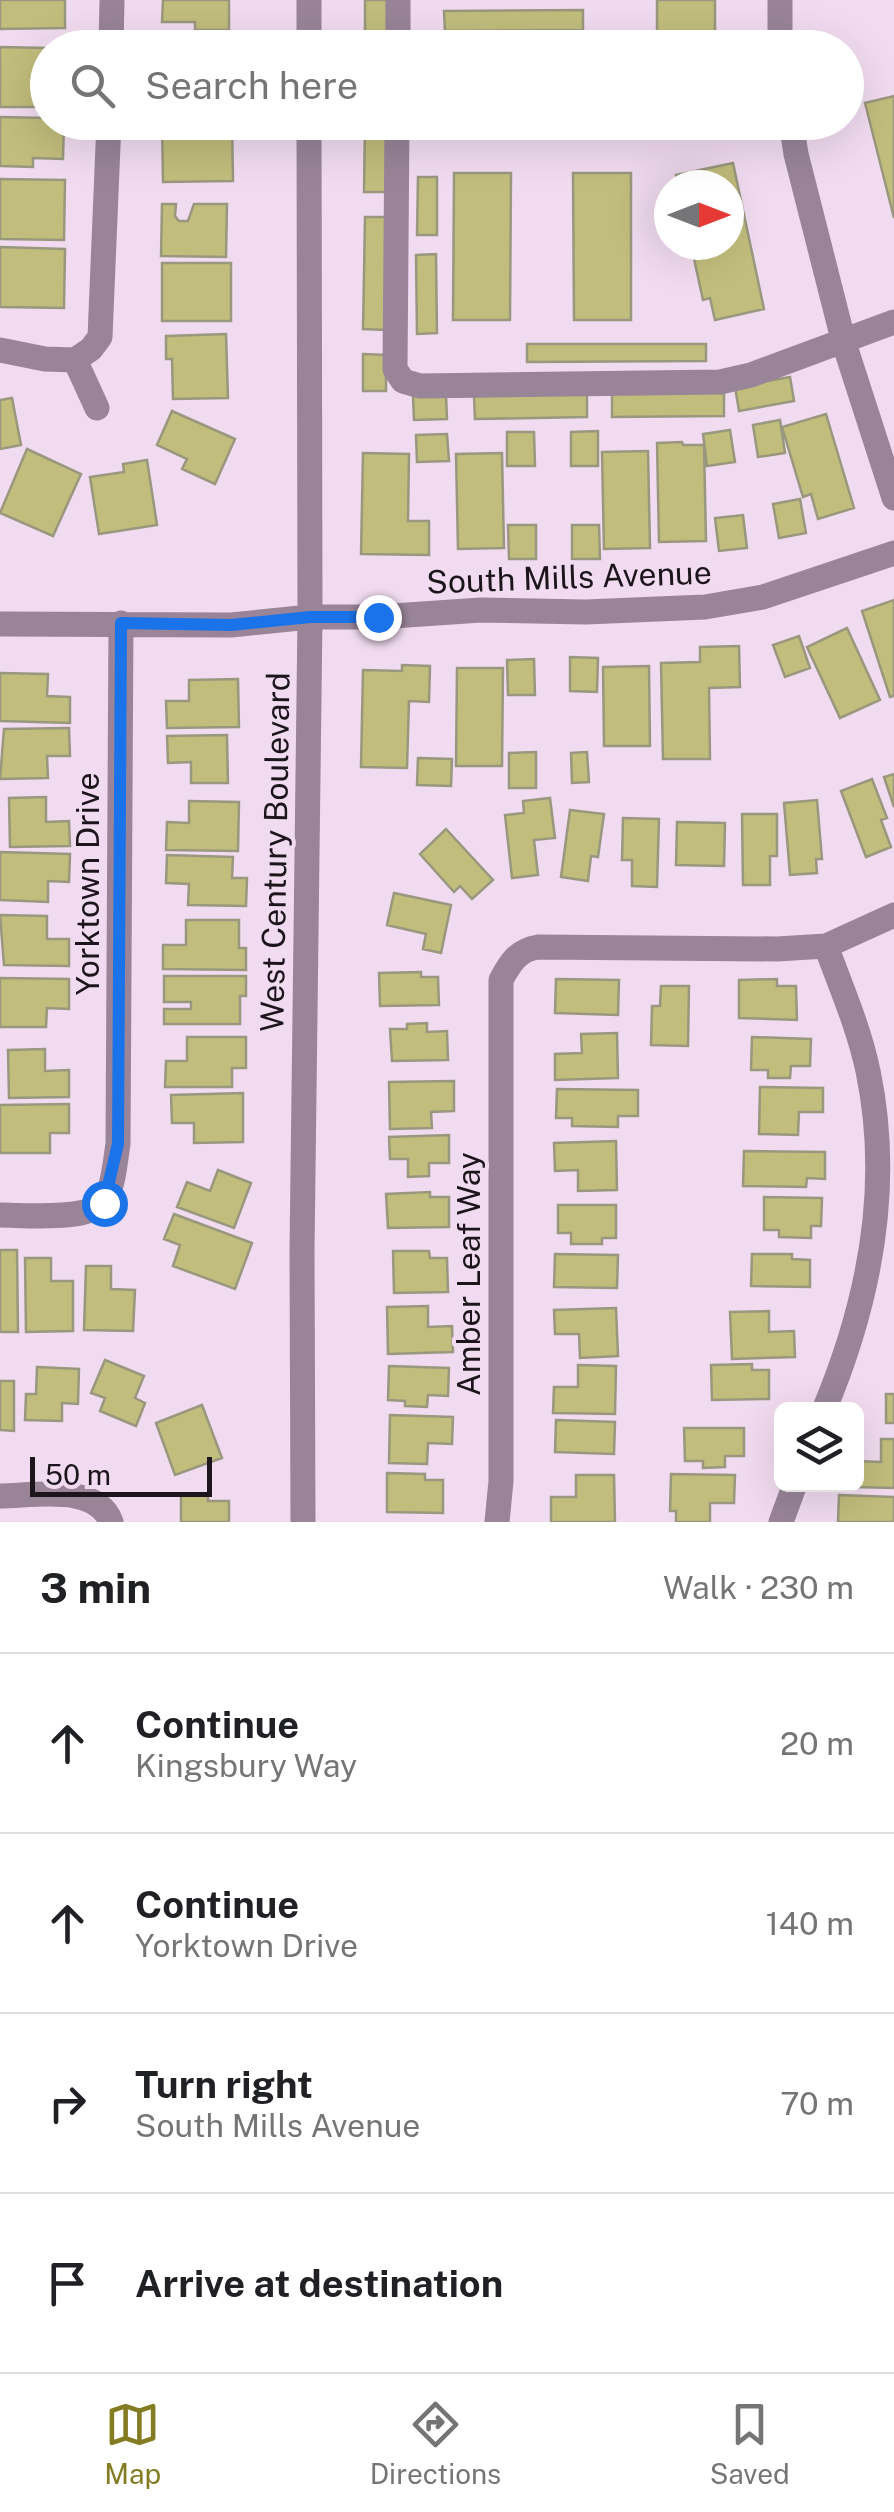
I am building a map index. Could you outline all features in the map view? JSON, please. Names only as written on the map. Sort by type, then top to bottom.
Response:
[{"type":"street","points":[[111,30],[112,0]]},
{"type":"street","points":[[308,0],[308,30]]},
{"type":"street","points":[[398,0],[398,30]]},
{"type":"street","points":[[780,0],[780,30]]},
{"type":"street","points":[[0,350],[75,360],[100,337],[108,140]]},
{"type":"street","name":"West Century Boulevard","points":[[303,1522],[302,1251],[310,617],[308,140]]},
{"type":"street","points":[[397,140],[395,369],[403,381],[420,386],[720,382],[844,343],[894,322]]},
{"type":"street","points":[[794,140],[844,343],[894,498]]},
{"type":"street","points":[[75,360],[97,408]]},
{"type":"street","name":"South Mills Avenue","points":[[0,624],[231,625],[310,617],[704,608],[763,597],[894,554]]},
{"type":"street","name":"Yorktown Drive","points":[[0,1215],[90,1213],[104,1203],[118,1144],[121,623]]},
{"type":"street","points":[[827,1402],[847,1355],[865,1290],[875,1221],[877,1155],[868,1074],[826,946],[894,916]]},
{"type":"street","name":"Amber Leaf Way","points":[[497,1522],[501,1481],[501,980],[512,960],[528,948],[826,946]]},
{"type":"street","points":[[781,1522],[792,1492]]},
{"type":"street","points":[[0,1496],[86,1496],[99,1502],[111,1522]]},
{"type":"building","points":[[0,0],[65,0],[65,28],[0,29]]},
{"type":"building","points":[[163,0],[229,0],[229,30],[195,30],[195,22],[162,22]]},
{"type":"building","points":[[365,0],[387,0],[387,30],[365,30]]},
{"type":"building","points":[[657,0],[715,0],[715,30],[657,30]]},
{"type":"building","points":[[583,10],[583,30],[445,30],[444,11]]},
{"type":"building","points":[[0,47],[30,48],[30,107],[0,107]]},
{"type":"building","points":[[894,96],[894,218],[865,103]]},
{"type":"building","points":[[0,117],[30,118],[30,140],[64,140],[63,159],[33,158],[33,167],[0,166]]},
{"type":"building","points":[[162,140],[232,140],[233,181],[163,182]]},
{"type":"building","points":[[365,140],[388,140],[387,192],[364,192]]},
{"type":"building","points":[[733,163],[734,170],[700,170]]},
{"type":"building","points":[[454,173],[511,173],[510,320],[453,320]]},
{"type":"building","points":[[573,173],[631,173],[631,320],[574,320]]},
{"type":"building","points":[[418,177],[437,177],[437,235],[417,235]]},
{"type":"building","points":[[0,179],[65,180],[64,240],[0,239]]},
{"type":"building","points":[[162,204],[176,204],[175,216],[179,221],[188,221],[194,204],[227,204],[226,257],[161,256]]},
{"type":"building","points":[[744,215],[764,309],[715,320],[710,298],[703,300],[694,260],[744,260]]},
{"type":"building","points":[[365,217],[387,217],[385,330],[363,329]]},
{"type":"building","points":[[0,247],[65,249],[64,308],[0,307]]},
{"type":"building","points":[[436,254],[437,333],[417,334],[416,255]]},
{"type":"building","points":[[162,263],[231,263],[231,321],[162,321]]},
{"type":"building","points":[[226,334],[228,398],[173,399],[172,359],[166,359],[166,336]]},
{"type":"building","points":[[527,344],[706,344],[706,361],[527,362]]},
{"type":"building","points":[[363,354],[386,355],[386,391],[363,391]]},
{"type":"building","points":[[790,377],[794,401],[739,411],[735,387]]},
{"type":"building","points":[[724,391],[724,416],[612,417],[612,393]]},
{"type":"building","points":[[587,394],[587,417],[475,419],[474,396]]},
{"type":"building","points":[[446,395],[447,419],[414,420],[413,396]]},
{"type":"building","points":[[12,398],[21,445],[0,449],[0,400]]},
{"type":"building","points":[[172,411],[235,439],[215,484],[182,469],[187,459],[157,445]]},
{"type":"building","points":[[826,414],[854,508],[818,519],[811,494],[803,497],[782,427]]},
{"type":"building","points":[[780,420],[785,453],[758,457],[753,425]]},
{"type":"building","points":[[730,430],[735,462],[707,466],[703,434]]},
{"type":"building","points":[[598,431],[598,466],[571,466],[571,432]]},
{"type":"building","points":[[507,432],[534,432],[535,466],[507,466]]},
{"type":"building","points":[[447,434],[449,461],[417,462],[416,435]]},
{"type":"building","points":[[657,443],[704,445],[706,541],[659,542]]},
{"type":"building","points":[[27,449],[81,474],[53,536],[0,513]]},
{"type":"building","points":[[648,451],[650,548],[604,549],[602,452]]},
{"type":"building","points":[[363,453],[409,454],[408,521],[429,521],[429,555],[361,554]]},
{"type":"building","points":[[502,453],[504,548],[458,549],[456,454]]},
{"type":"building","points":[[147,460],[157,525],[99,534],[90,477],[124,472],[123,464]]},
{"type":"building","points":[[800,499],[806,533],[779,538],[773,504]]},
{"type":"building","points":[[743,515],[747,548],[719,551],[715,518]]},
{"type":"building","points":[[508,525],[536,525],[536,559],[509,559]]},
{"type":"building","points":[[572,525],[599,525],[600,559],[572,559]]},
{"type":"building","points":[[894,600],[894,696],[890,697],[862,611]]},
{"type":"building","points":[[847,628],[880,700],[840,718],[807,647]]},
{"type":"building","points":[[799,636],[810,668],[785,677],[773,645]]},
{"type":"building","points":[[739,646],[740,687],[709,688],[710,759],[663,759],[661,663],[700,662],[700,647]]},
{"type":"building","points":[[570,657],[598,658],[597,692],[570,691]]},
{"type":"building","points":[[534,659],[535,695],[508,695],[507,660]]},
{"type":"building","points":[[402,665],[430,666],[429,702],[409,701],[407,768],[361,767],[363,670],[402,671]]},
{"type":"building","points":[[649,666],[650,746],[604,746],[603,667]]},
{"type":"building","points":[[457,668],[503,668],[502,766],[456,766]]},
{"type":"building","points":[[0,673],[48,674],[47,696],[70,697],[70,723],[0,721]]},
{"type":"building","points":[[238,679],[239,727],[167,728],[166,701],[189,701],[189,680]]},
{"type":"building","points":[[69,728],[70,756],[47,756],[48,778],[0,779],[4,729]]},
{"type":"building","points":[[227,735],[228,783],[191,783],[191,762],[168,763],[167,736]]},
{"type":"building","points":[[536,752],[536,788],[509,788],[509,753]]},
{"type":"building","points":[[587,752],[589,782],[572,783],[571,753]]},
{"type":"building","points":[[418,758],[452,759],[451,786],[417,785]]},
{"type":"building","points":[[894,774],[894,807],[884,777]]},
{"type":"building","points":[[872,779],[887,818],[881,820],[891,847],[866,857],[841,791]]},
{"type":"building","points":[[46,797],[46,822],[69,821],[70,846],[10,847],[9,798]]},
{"type":"building","points":[[550,798],[555,838],[534,840],[538,875],[512,878],[505,815],[524,813],[523,801]]},
{"type":"building","points":[[817,800],[822,859],[816,859],[817,873],[790,875],[784,803]]},
{"type":"building","points":[[189,801],[239,802],[238,851],[166,850],[167,822],[189,823]]},
{"type":"building","points":[[570,810],[604,814],[598,857],[591,856],[588,881],[561,877]]},
{"type":"building","points":[[742,814],[777,814],[777,856],[770,856],[770,885],[743,885]]},
{"type":"building","points":[[623,818],[659,819],[657,887],[632,886],[632,860],[622,860]]},
{"type":"building","points":[[677,822],[725,823],[724,866],[676,865]]},
{"type":"building","points":[[446,829],[493,880],[472,899],[460,886],[454,892],[420,854]]},
{"type":"building","points":[[0,852],[70,854],[69,882],[48,881],[48,902],[0,900]]},
{"type":"building","points":[[167,855],[233,857],[232,878],[247,878],[246,906],[188,905],[189,884],[166,883]]},
{"type":"building","points":[[394,893],[451,905],[441,953],[423,949],[426,934],[387,925]]},
{"type":"building","points":[[0,915],[47,916],[47,939],[69,939],[69,966],[4,965]]},
{"type":"building","points":[[186,920],[239,920],[239,948],[246,948],[246,970],[163,969],[163,945],[186,945]]},
{"type":"building","points":[[421,972],[421,977],[438,977],[439,1005],[380,1006],[379,973]]},
{"type":"building","points":[[164,976],[246,976],[246,996],[240,996],[240,1024],[164,1024],[164,1009],[191,1009],[191,1002],[164,1002]]},
{"type":"building","points":[[0,978],[69,979],[69,1009],[47,1008],[46,1027],[0,1027]]},
{"type":"building","points":[[556,979],[619,980],[618,1015],[555,1013]]},
{"type":"building","points":[[777,979],[777,986],[796,986],[797,1020],[739,1018],[739,980]]},
{"type":"building","points":[[661,986],[689,986],[688,1046],[651,1045],[652,1006],[660,1006]]},
{"type":"building","points":[[427,1023],[427,1032],[447,1031],[448,1060],[392,1061],[390,1029]]},
{"type":"building","points":[[617,1033],[618,1078],[555,1080],[555,1054],[582,1053],[581,1034]]},
{"type":"building","points":[[187,1037],[246,1037],[246,1068],[232,1068],[232,1087],[165,1087],[166,1061],[187,1061]]},
{"type":"building","points":[[752,1037],[811,1039],[810,1066],[791,1066],[790,1078],[768,1078],[768,1070],[751,1070]]},
{"type":"building","points":[[45,1049],[45,1071],[69,1070],[69,1097],[9,1098],[8,1050]]},
{"type":"building","points":[[454,1081],[454,1111],[431,1112],[432,1128],[390,1129],[389,1082]]},
{"type":"building","points":[[760,1087],[823,1088],[823,1112],[799,1112],[798,1135],[759,1134]]},
{"type":"building","points":[[557,1089],[638,1090],[638,1116],[618,1116],[618,1127],[572,1126],[572,1118],[556,1118]]},
{"type":"building","points":[[243,1093],[243,1142],[194,1143],[194,1123],[172,1123],[171,1095]]},
{"type":"building","points":[[69,1104],[69,1133],[50,1133],[50,1153],[0,1153],[0,1105]]},
{"type":"building","points":[[449,1135],[449,1163],[429,1163],[429,1176],[408,1177],[408,1159],[390,1159],[389,1137]]},
{"type":"building","points":[[616,1141],[617,1190],[578,1191],[578,1170],[555,1171],[554,1143]]},
{"type":"building","points":[[744,1151],[825,1152],[825,1179],[807,1178],[806,1187],[743,1186]]},
{"type":"building","points":[[218,1170],[251,1183],[234,1228],[177,1207],[187,1182],[210,1191]]},
{"type":"building","points":[[430,1192],[430,1197],[449,1197],[449,1227],[388,1228],[386,1194]]},
{"type":"building","points":[[764,1197],[822,1198],[821,1226],[811,1226],[811,1238],[779,1237],[779,1230],[764,1230]]},
{"type":"building","points":[[558,1205],[616,1205],[616,1238],[602,1238],[602,1244],[571,1244],[571,1233],[558,1233]]},
{"type":"building","points":[[174,1214],[252,1243],[235,1289],[173,1266],[180,1245],[164,1239]]},
{"type":"building","points":[[0,1250],[17,1250],[18,1332],[0,1332]]},
{"type":"building","points":[[393,1251],[429,1251],[430,1258],[447,1258],[448,1292],[394,1293]]},
{"type":"building","points":[[555,1254],[618,1255],[617,1288],[554,1287]]},
{"type":"building","points":[[752,1254],[792,1254],[792,1259],[810,1260],[810,1287],[751,1286]]},
{"type":"building","points":[[25,1258],[51,1258],[51,1281],[73,1281],[73,1331],[26,1332]]},
{"type":"building","points":[[86,1266],[111,1266],[111,1289],[135,1290],[133,1331],[84,1330]]},
{"type":"building","points":[[428,1306],[428,1327],[452,1326],[453,1352],[388,1354],[387,1307]]},
{"type":"building","points":[[616,1308],[618,1356],[580,1358],[579,1334],[555,1334],[554,1310]]},
{"type":"building","points":[[769,1311],[769,1332],[794,1331],[795,1357],[732,1359],[730,1312]]},
{"type":"building","points":[[105,1360],[144,1376],[135,1398],[145,1403],[136,1426],[100,1411],[105,1398],[91,1393]]},
{"type":"building","points":[[752,1364],[752,1370],[769,1370],[769,1399],[712,1400],[711,1365]]},
{"type":"building","points":[[578,1365],[616,1366],[615,1414],[553,1413],[554,1387],[578,1387]]},
{"type":"building","points":[[389,1366],[449,1368],[448,1396],[428,1395],[427,1407],[388,1400]]},
{"type":"building","points":[[37,1367],[79,1369],[78,1404],[62,1403],[62,1421],[25,1420],[26,1394],[36,1394]]},
{"type":"building","points":[[0,1381],[14,1381],[14,1431],[0,1430]]},
{"type":"building","points":[[886,1394],[894,1394],[894,1423],[886,1423]]},
{"type":"building","points":[[202,1405],[222,1458],[175,1475],[156,1423]]},
{"type":"building","points":[[390,1415],[453,1417],[452,1444],[428,1443],[427,1464],[389,1463]]},
{"type":"building","points":[[556,1420],[615,1422],[614,1454],[555,1452]]},
{"type":"building","points":[[684,1428],[744,1428],[744,1456],[725,1456],[725,1467],[703,1468],[703,1461],[685,1461]]},
{"type":"building","points":[[881,1439],[894,1439],[894,1488],[864,1487],[864,1461],[881,1462]]},
{"type":"building","points":[[387,1473],[425,1474],[425,1480],[443,1480],[443,1513],[387,1512]]},
{"type":"building","points":[[671,1474],[735,1475],[734,1503],[710,1503],[710,1522],[676,1522],[676,1511],[670,1511]]},
{"type":"building","points":[[576,1475],[614,1475],[615,1522],[551,1522],[551,1497],[576,1497]]},
{"type":"building","points":[[181,1494],[208,1494],[208,1501],[229,1501],[229,1522],[181,1522]]},
{"type":"building","points":[[839,1495],[894,1497],[894,1522],[838,1522]]},
{"type":"route","points":[[104,1203],[118,1144],[121,623],[231,625],[310,617],[378,617]]}]
